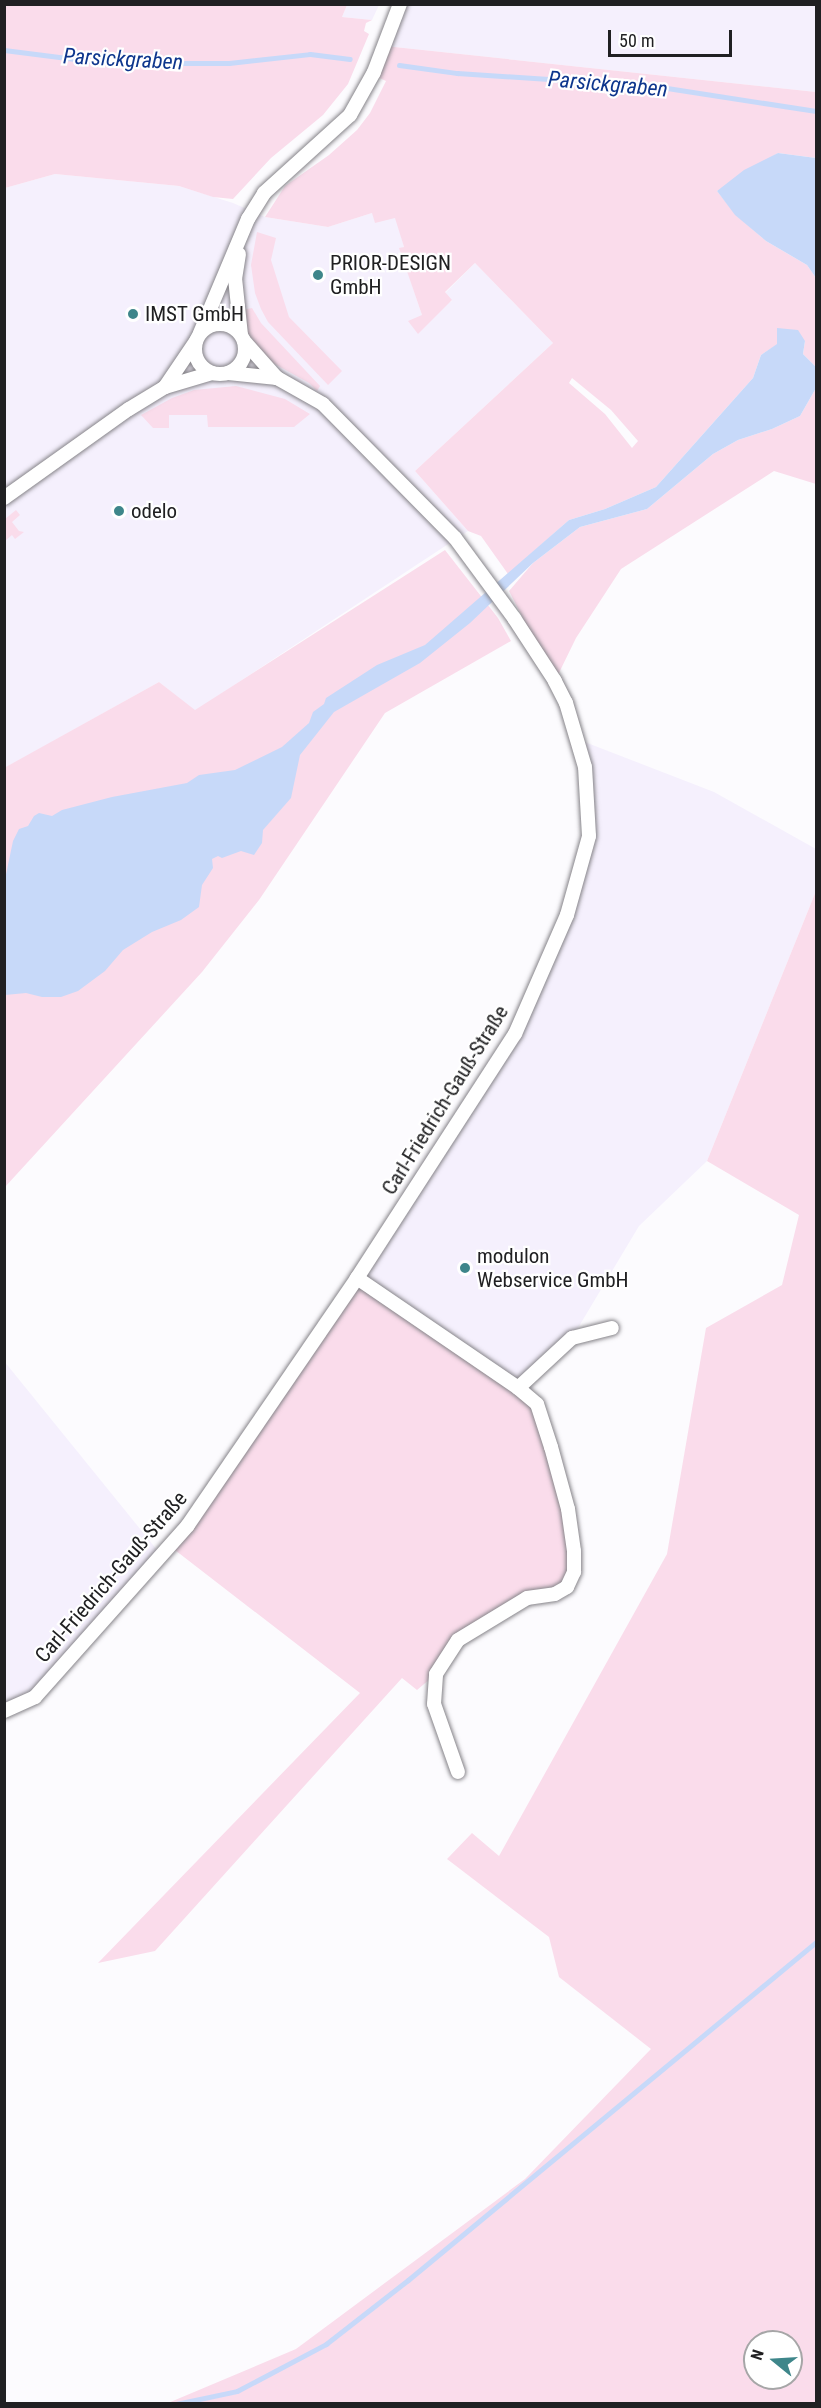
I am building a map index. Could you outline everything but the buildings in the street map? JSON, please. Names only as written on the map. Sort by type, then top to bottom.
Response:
[{"type":"street","points":[[212,373],[198,362],[195,356],[198,337],[243,231],[264,194],[350,115],[370,82],[398,9]]},
{"type":"street","points":[[4,498],[129,409],[165,387],[212,373],[228,373],[243,358],[243,338],[235,278],[243,231]]},
{"type":"street","points":[[165,387],[207,326],[220,323],[234,328],[243,338]]},
{"type":"street","name":"Carl-Friedrich-Gauß-Straße","points":[[4,1711],[35,1697],[188,1525],[357,1278],[515,1034],[567,915],[585,856],[590,824],[585,767],[566,703],[555,681],[502,602],[455,538],[323,404],[277,378],[243,338]]},
{"type":"street","name":"Carl-Friedrich-Gauß-Straße","points":[[228,373],[277,378]]},
{"type":"street","points":[[357,1278],[518,1388],[537,1404],[568,1509],[574,1551],[574,1572],[567,1587],[555,1594],[527,1598],[458,1640],[436,1674],[434,1704],[458,1772]]},
{"type":"street","points":[[518,1388],[572,1338],[612,1328]]},
{"type":"shaded area","points":[[5,5],[347,5],[342,17],[372,20],[366,23],[364,31],[369,34],[348,84],[323,115],[271,158],[233,199],[213,197],[179,186],[55,174],[5,188]]},
{"type":"shaded area","points":[[347,5],[379,5],[372,20],[342,17]]},
{"type":"shaded area","points":[[400,5],[816,5],[816,92],[385,46]]},
{"type":"shaded area","points":[[385,46],[816,92],[816,158],[778,153],[717,191],[736,215],[766,241],[807,265],[816,278],[816,367],[803,354],[805,341],[778,344],[761,355],[753,378],[656,487],[605,509],[569,520],[508,574],[481,536],[468,531],[415,471],[553,343],[475,263],[445,292],[452,300],[418,334],[408,321],[422,315],[399,248],[404,247],[395,218],[375,223],[372,213],[328,227],[265,217],[285,186],[329,155],[357,130],[370,113],[386,81],[373,75]],"holes":[[[572,378],[611,410],[638,441],[632,448],[605,414],[569,383]]]},
{"type":"shaded area","points":[[55,174],[179,186],[233,203],[265,217],[328,227],[372,213],[396,218],[404,247],[400,249],[422,315],[452,301],[445,293],[475,263],[553,343],[415,471],[468,531],[195,711],[159,682],[5,768],[5,188]]},
{"type":"shaded area","points":[[257,232],[276,238],[271,260],[289,317],[342,371],[328,385],[268,322],[261,309],[255,293],[251,265]]},
{"type":"shaded area","points":[[252,308],[261,323],[320,386],[317,391],[309,383],[273,363],[259,349],[248,333],[242,310]]},
{"type":"shaded area","points":[[236,386],[285,399],[310,414],[294,427],[208,427],[207,415],[169,415],[169,428],[153,428],[141,415],[172,398],[194,390]]},
{"type":"shaded area","points":[[816,388],[816,484],[774,471],[621,569],[576,638],[555,681],[509,591],[533,563],[580,527],[647,509],[713,454],[738,440],[772,429],[800,416]]},
{"type":"shaded area","points":[[16,510],[20,515],[12,522],[19,531],[24,532],[15,539],[12,535],[5,541],[5,519]]},
{"type":"shaded area","points":[[445,550],[498,618],[511,641],[385,713],[259,900],[202,972],[5,1187],[4,768],[159,682],[195,710]]},
{"type":"shaded area","points":[[577,739],[714,792],[816,849],[816,891],[707,1161],[639,1226],[572,1338],[518,1388],[357,1278],[500,1060],[585,856]]},
{"type":"shaded area","points":[[816,891],[816,2403],[168,2403],[296,2349],[525,2179],[651,2049],[559,1977],[549,1937],[447,1859],[472,1833],[499,1856],[667,1554],[706,1328],[782,1285],[799,1215],[707,1161]]},
{"type":"shaded area","points":[[357,1278],[537,1404],[574,1551],[567,1587],[527,1598],[458,1640],[436,1674],[417,1690],[402,1678],[155,1951],[98,1963],[360,1693],[171,1547]]},
{"type":"shaded area","points":[[4,1361],[162,1556],[35,1697],[4,1711]]},
{"type":"water","points":[[778,153],[816,158],[816,278],[807,265],[766,241],[735,215],[717,191],[744,170]]},
{"type":"water","points":[[777,328],[798,330],[805,341],[803,354],[816,367],[816,388],[800,416],[772,429],[738,440],[713,454],[647,509],[580,527],[533,563],[470,623],[420,663],[334,712],[300,755],[291,798],[263,830],[262,843],[254,855],[241,851],[212,859],[213,868],[202,885],[199,907],[181,920],[152,932],[123,950],[105,971],[78,991],[61,997],[42,997],[26,993],[5,995],[4,884],[13,841],[19,829],[28,826],[34,816],[39,813],[52,816],[62,810],[112,797],[187,783],[199,775],[235,770],[282,747],[309,723],[313,712],[324,704],[326,698],[377,665],[425,645],[569,520],[605,509],[656,487],[753,378],[761,355],[777,344]]},
{"type":"waterway","name":"Parsickgraben","points":[[4,50],[106,63],[229,63],[310,54],[350,59]]},
{"type":"waterway","name":"Parsickgraben","points":[[399,65],[457,73],[654,86],[816,111]]},
{"type":"waterway","points":[[176,2404],[237,2391],[326,2344],[408,2280],[816,1942]]},
{"type":"place","name":"PRIOR-DESIGN GmbH","points":[[318,275]]},
{"type":"place","name":"IMST GmbH","points":[[133,314]]},
{"type":"place","name":"odelo","points":[[119,511]]},
{"type":"place","name":"modulon Webservice GmbH","points":[[465,1268]]}]
